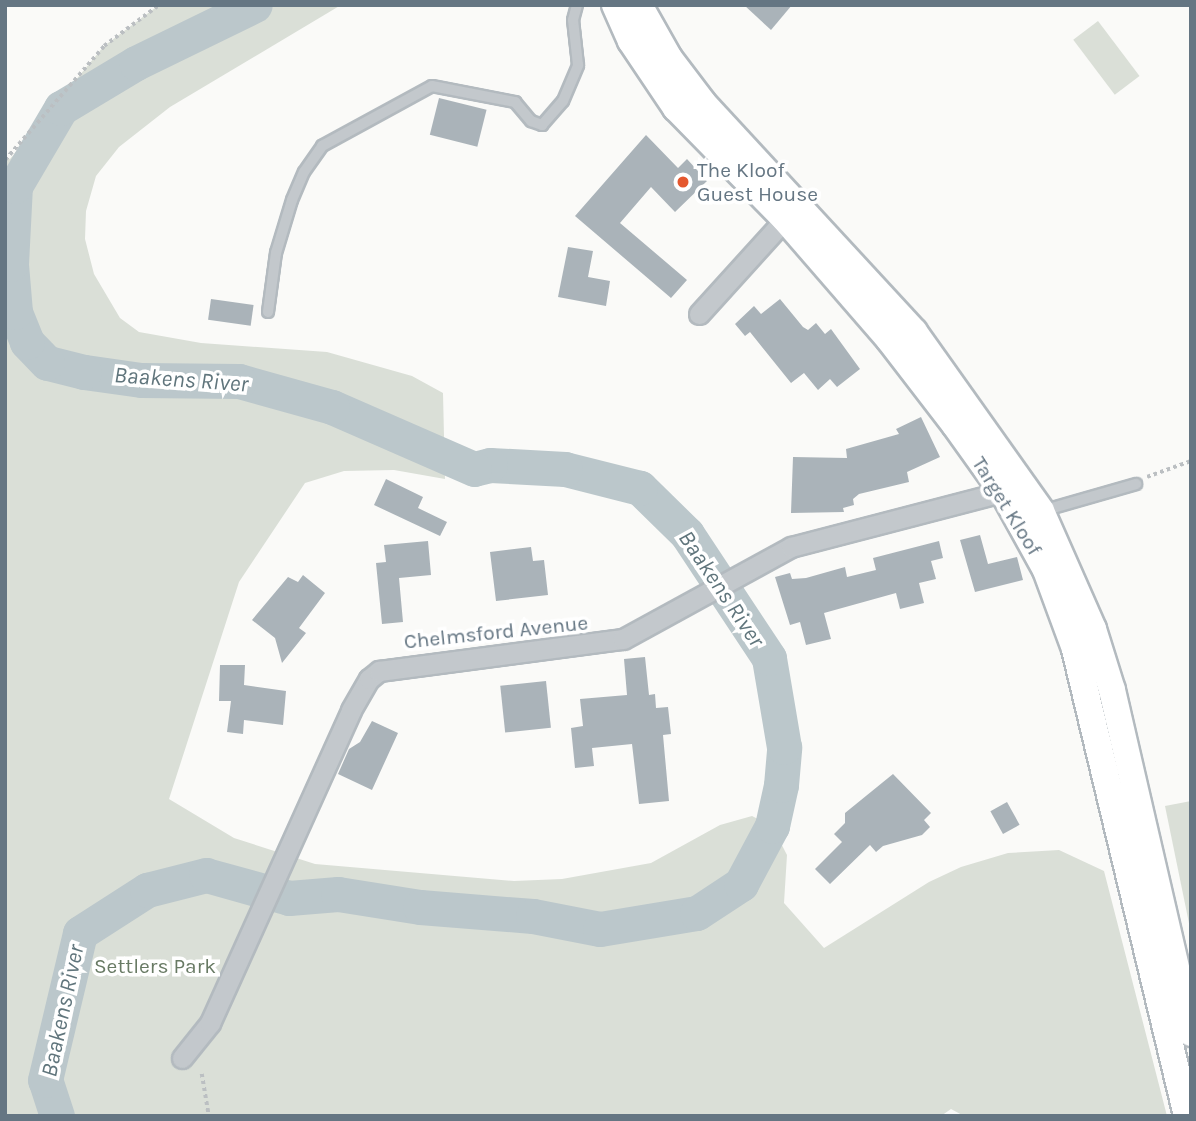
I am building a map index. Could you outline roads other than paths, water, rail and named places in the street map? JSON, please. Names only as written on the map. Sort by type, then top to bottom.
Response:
[{"type":"main road","name":"Target Kloof","points":[[615,5],[631,41],[676,107],[785,219],[1013,489],[1041,511],[1093,629],[1134,784],[1191,1034]]},
{"type":"main road","name":"Target Kloof","points":[[639,5],[669,58],[703,103],[906,323],[1013,489],[1059,599],[1109,792],[1187,1116]]},
{"type":"main road","points":[[1109,792],[1134,784]]},
{"type":"street","points":[[699,314],[785,219]]},
{"type":"street","name":"Chelmsford Avenue","points":[[182,1058],[210,1023],[356,699],[379,671],[623,639],[695,600],[749,566],[815,540],[1013,489]]},
{"type":"lane","points":[[268,312],[276,253],[292,200],[304,172],[322,146],[432,86],[515,102],[531,121],[542,125],[563,101],[578,65],[573,20],[577,5]]},
{"type":"lane","points":[[1041,511],[1136,484]]},
{"type":"waterway","name":"Baakens River","points":[[57,1116],[45,1080],[80,933],[147,890],[206,875],[289,898],[338,894],[420,907],[533,916],[600,929],[697,913],[741,884],[772,826],[781,785],[784,747],[769,658],[687,534],[640,488],[565,469],[490,465],[474,469],[332,407],[239,381],[141,380],[84,372],[47,363],[27,342],[15,312],[11,264],[15,186],[61,108],[136,63],[255,5]]},
{"type":"place","name":"The Kloof Guest House","points":[[683,182]]},
{"type":"park label","name":"Settlers Park","points":[[155,966]]}]
